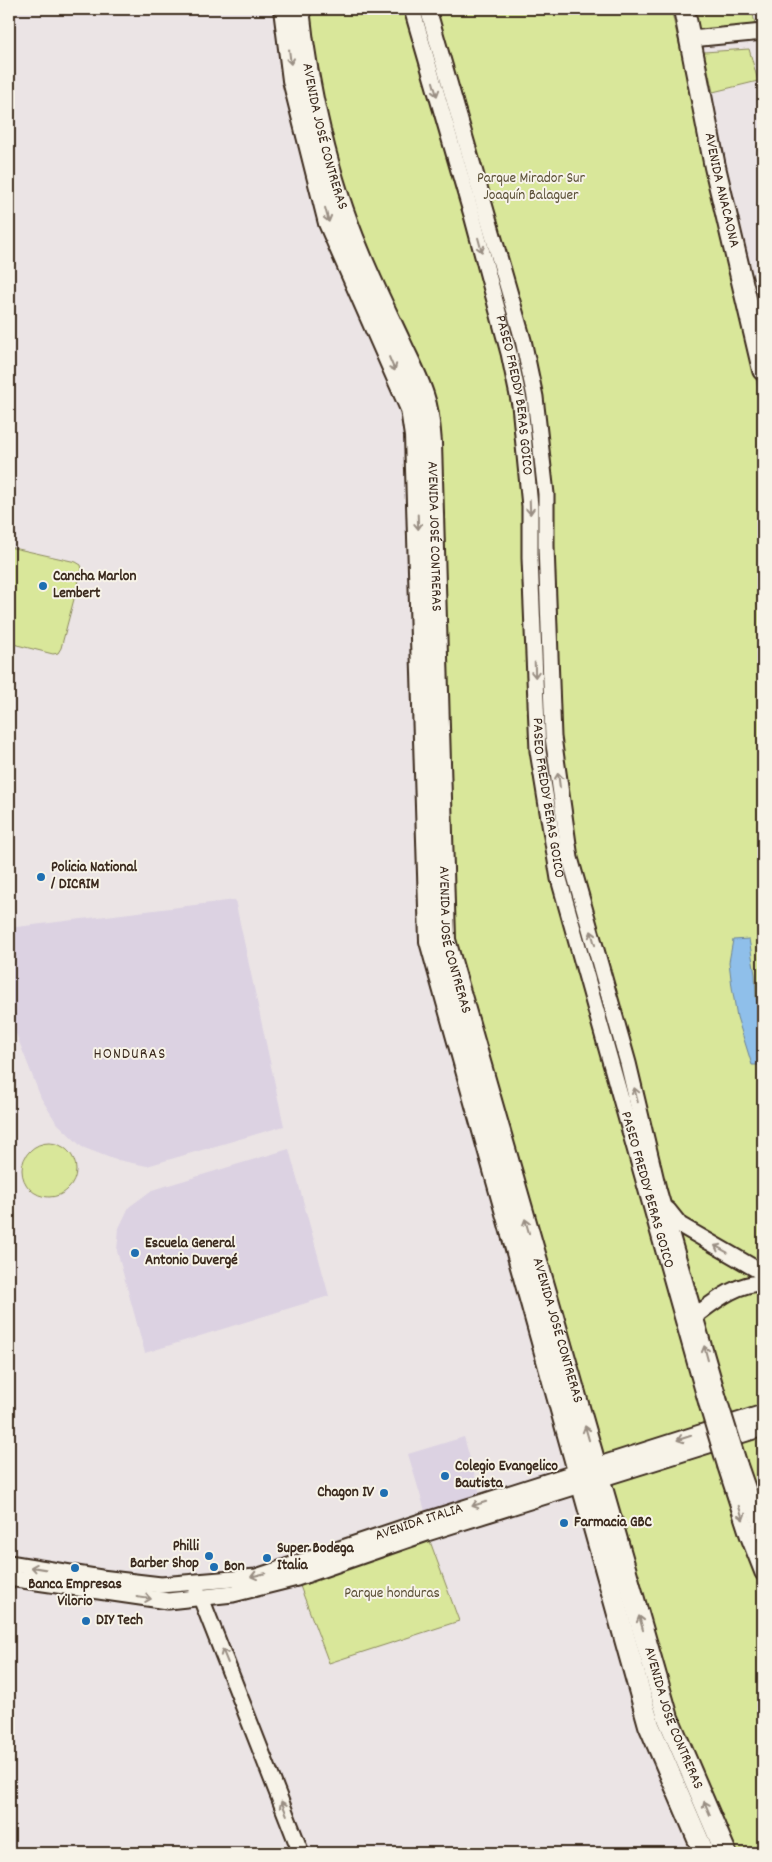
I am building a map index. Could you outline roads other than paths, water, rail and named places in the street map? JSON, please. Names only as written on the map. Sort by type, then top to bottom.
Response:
[{"type":"main road","name":"AVENIDA JOSÉ CONTRERAS","points":[[284,9],[293,80],[329,223],[411,409],[415,436],[430,941],[590,1475],[668,1718],[726,1853]]},
{"type":"main road","name":"AVENIDA JOSÉ CONTRERAS","points":[[299,9],[304,53],[319,124],[346,222],[413,370],[425,403],[431,443],[445,940],[590,1475],[649,1725],[704,1853]]},
{"type":"main road","name":"AVENIDA ANACAONA","points":[[684,9],[716,167],[763,370]]},
{"type":"street","name":"PASEO FREDDY BERAS GOICO","points":[[412,9],[475,224],[509,353],[520,404],[530,506],[530,558],[538,751],[559,879],[691,1320]]},
{"type":"street","name":"PASEO FREDDY BERAS GOICO","points":[[428,9],[523,340],[535,397],[546,494],[546,546],[553,736],[569,849],[628,1063],[658,1189],[713,1402],[732,1466],[758,1534],[763,1573]]},
{"type":"street","points":[[691,39],[763,32]]},
{"type":"street","points":[[428,64],[443,59]]},
{"type":"street","points":[[662,1202],[680,1225],[763,1273]]},
{"type":"street","points":[[691,1320],[730,1291],[754,1283],[763,1283]]},
{"type":"street","name":"AVENIDA ITALIA","points":[[9,1578],[168,1602],[233,1594],[297,1578],[763,1413]]},
{"type":"street","name":"AVENIDA ITALIA","points":[[9,1563],[101,1578],[161,1585],[256,1577],[590,1475],[763,1428]]},
{"type":"street","points":[[198,1582],[201,1598],[301,1853]]},
{"type":"water","points":[[749,939],[755,974],[756,998],[763,1030],[763,1065],[752,1065],[737,1017],[729,962],[733,940]]},
{"type":"place","name":"Cancha Marlon Lembert","points":[[43,586]]},
{"type":"place","name":"Policia National / DICRIM","points":[[41,877]]},
{"type":"place","name":"Escuela General Antonio Duvergé","points":[[135,1253]]},
{"type":"place","name":"Colegio Evangelico Bautista","points":[[445,1476]]},
{"type":"place","name":"Chagon IV","points":[[384,1493]]},
{"type":"place","name":"Farmacia GBC","points":[[564,1523]]},
{"type":"place","name":"Philli Barber Shop","points":[[209,1556]]},
{"type":"place","name":"Super Bodega Italia","points":[[267,1558]]},
{"type":"place","name":"Bon","points":[[214,1567]]},
{"type":"place","name":"Banca Empresas Vilorio","points":[[75,1568]]},
{"type":"place","name":"DIY Tech","points":[[86,1621]]},
{"type":"district","name":"HONDURAS","points":[[130,1054]]},
{"type":"park label","name":"Parque Mirador Sur Joaquín Balaguer","points":[[531,188]]},
{"type":"park label","name":"Parque honduras","points":[[392,1594]]}]
